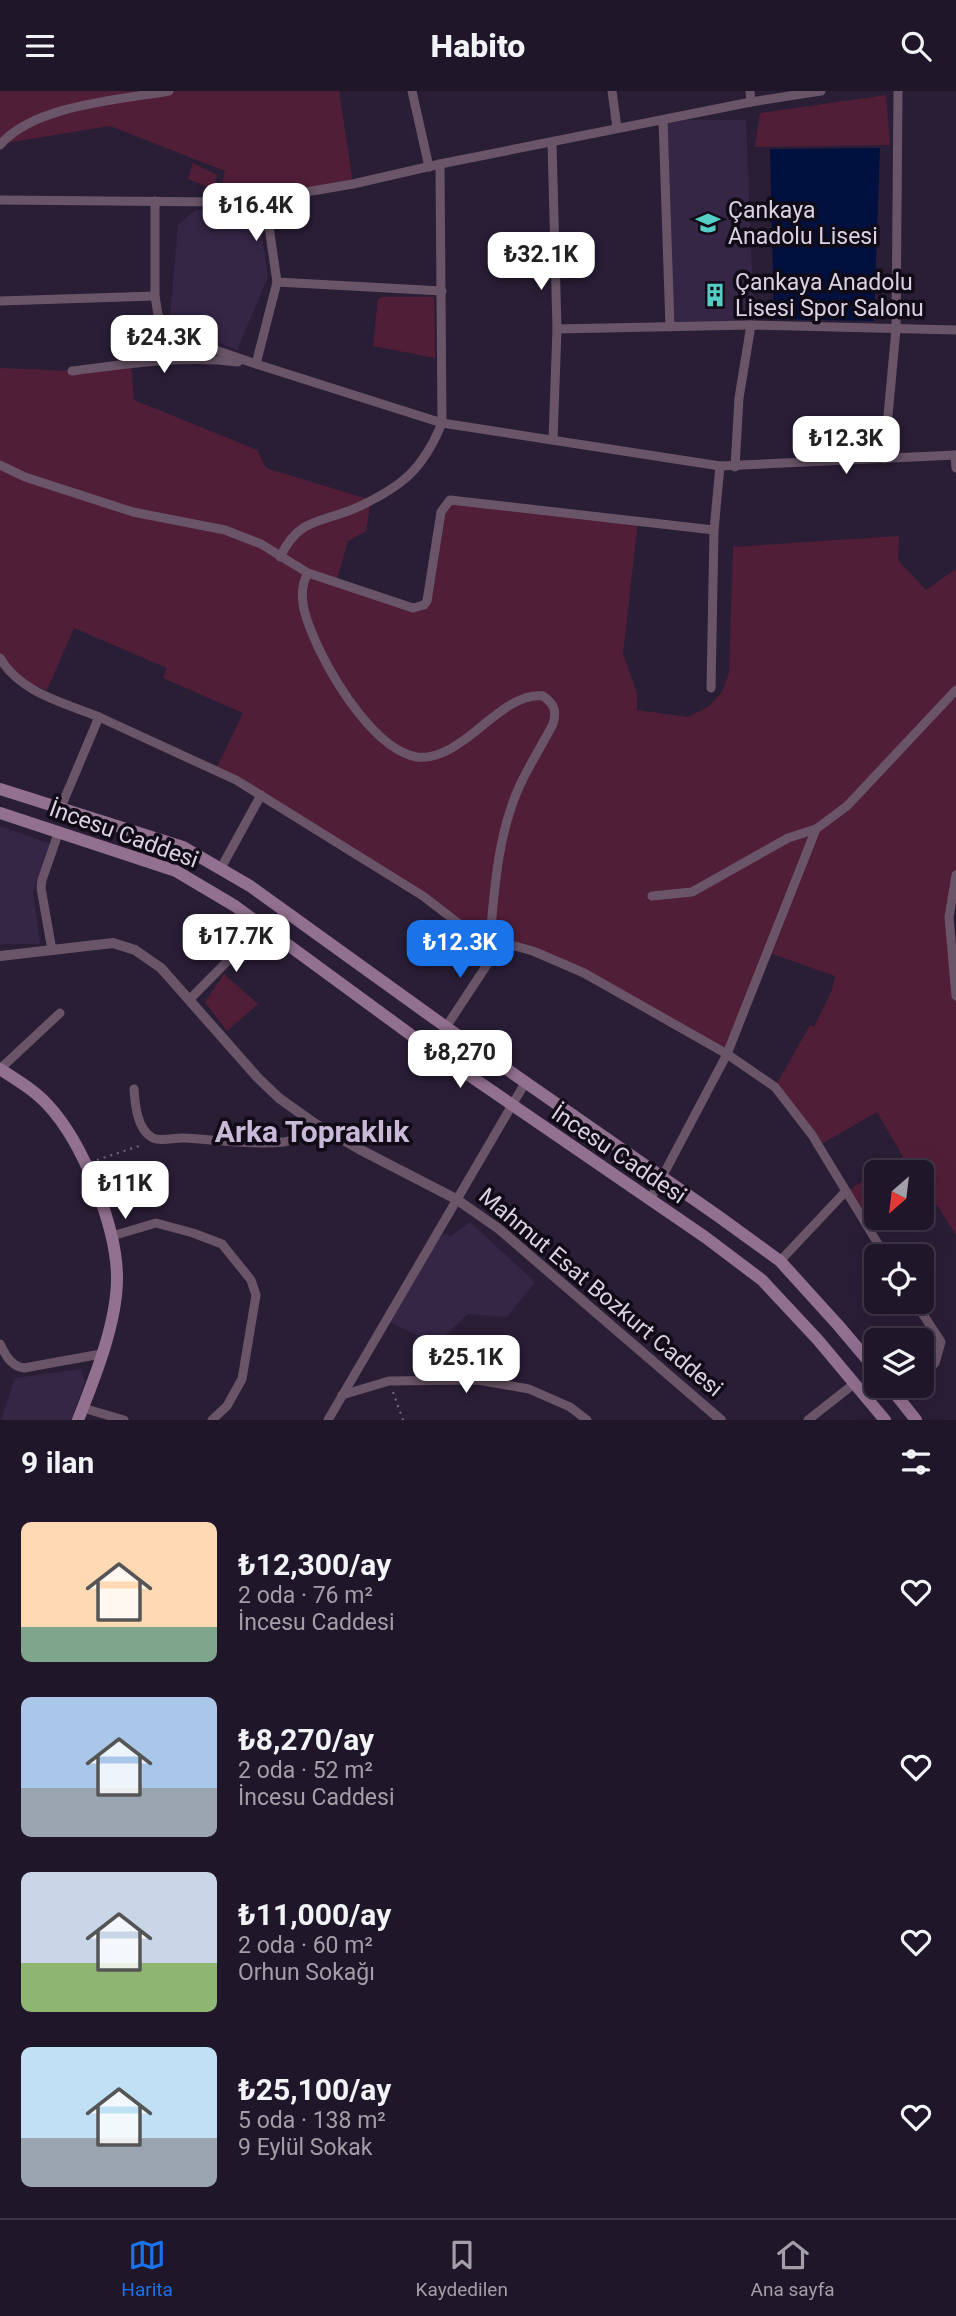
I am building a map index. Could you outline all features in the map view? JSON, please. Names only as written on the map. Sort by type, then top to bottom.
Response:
[{"type":"main road","name":"İncesu Caddesi","points":[[0,789],[183,847],[250,886],[780,1261],[864,1356]]},
{"type":"main road","name":"İncesu Caddesi","points":[[0,813],[176,871],[207,888],[510,1105],[762,1280],[818,1340],[885,1420]]},
{"type":"main road","points":[[0,1069],[29,1087],[59,1117],[85,1164],[105,1211],[112,1236],[117,1282],[113,1314],[81,1414]]},
{"type":"main road","points":[[899,1398],[916,1420]]},
{"type":"street","points":[[0,145],[6,138],[51,113],[169,91]]},
{"type":"street","points":[[412,91],[429,167]]},
{"type":"street","points":[[612,91],[617,128]]},
{"type":"street","points":[[750,91],[751,102]]},
{"type":"street","points":[[0,199],[265,199],[353,184],[617,128],[821,91]]},
{"type":"street","points":[[884,460],[895,329],[898,91]]},
{"type":"street","points":[[663,120],[670,327]]},
{"type":"street","points":[[552,143],[557,329],[553,440]]},
{"type":"street","points":[[280,557],[288,541],[302,526],[358,507],[405,479],[428,455],[442,423],[440,165]]},
{"type":"street","points":[[256,364],[276,282],[265,199]]},
{"type":"street","points":[[155,201],[155,296],[158,316],[166,327],[181,338],[256,364],[442,423],[720,466],[955,455],[956,468]]},
{"type":"street","points":[[276,282],[442,291]]},
{"type":"street","points":[[0,301],[155,296]]},
{"type":"street","points":[[735,467],[739,398],[751,325]]},
{"type":"street","points":[[557,329],[751,325],[956,330]]},
{"type":"street","points":[[72,371],[150,361],[208,358],[256,364]]},
{"type":"street","points":[[0,465],[25,477],[133,512],[225,530],[261,544],[308,573],[413,608],[424,605],[427,601],[442,512],[446,503],[455,499],[714,530]]},
{"type":"street","points":[[711,688],[714,530],[720,466]]},
{"type":"street","points":[[308,573],[302,597],[321,652],[357,711],[373,731],[399,750],[414,756],[440,754],[460,744],[497,714],[536,695],[542,696],[554,707],[553,724],[517,793],[509,815],[495,885],[490,938]]},
{"type":"street","points":[[0,658],[23,684],[236,780],[423,896],[458,923],[490,938],[498,948]]},
{"type":"street","points":[[652,896],[692,892],[788,838],[816,829],[847,806],[956,690]]},
{"type":"street","points":[[61,807],[99,717]]},
{"type":"street","points":[[221,868],[261,795]]},
{"type":"street","points":[[650,1200],[727,1054],[816,829]]},
{"type":"street","points":[[52,950],[41,888],[59,831]]},
{"type":"street","points":[[956,875],[949,917],[956,996]]},
{"type":"street","points":[[189,1000],[262,926]]},
{"type":"street","name":"Mahmut Esat Bozkurt Caddesi","points":[[0,956],[113,943],[123,945],[153,962],[279,1098],[314,1123],[359,1149],[456,1199],[499,1229],[721,1420]]},
{"type":"street","points":[[446,1027],[498,948],[511,945],[533,951],[584,973],[727,1054],[775,1087],[812,1135],[878,1244]]},
{"type":"street","points":[[0,1069],[60,1013]]},
{"type":"street","points":[[328,1420],[525,1083]]},
{"type":"street","points":[[134,1089],[135,1105],[141,1123],[149,1136],[156,1140],[180,1137],[284,1142],[296,1139],[314,1123]]},
{"type":"street","points":[[780,1261],[845,1192]]},
{"type":"street","points":[[112,1236],[156,1223],[193,1233],[222,1244],[251,1280],[256,1295],[242,1379],[227,1406],[212,1420]]},
{"type":"street","points":[[934,1331],[941,1342],[934,1364]]},
{"type":"street","points":[[0,1344],[10,1361],[16,1367],[24,1368],[101,1354]]},
{"type":"street","points":[[342,1395],[389,1381],[478,1380],[529,1389],[570,1407],[587,1420]]},
{"type":"street","points":[[808,1420],[855,1383]]},
{"type":"street","points":[[81,1414],[124,1420]]},
{"type":"path","points":[[85,1164],[156,1140]]},
{"type":"path","points":[[389,1381],[403,1420]]},
{"type":"shaded area","points":[[0,91],[339,91],[353,184],[218,202],[225,171],[110,126],[0,144]]},
{"type":"shaded area","points":[[886,95],[890,145],[755,147],[760,113]]},
{"type":"shaded area","name":"Çankaya Anadolu Lisesi","points":[[663,120],[746,120],[754,325],[670,327]]},
{"type":"shaded area","points":[[193,163],[217,175],[215,190],[188,179]]},
{"type":"shaded area","points":[[258,207],[268,277],[237,350],[177,326],[170,317],[178,225],[195,210]]},
{"type":"shaded area","points":[[434,297],[435,358],[373,346],[378,299]]},
{"type":"shaded area","points":[[131,364],[134,400],[257,450],[266,468],[371,500],[366,531],[348,541],[336,583],[413,608],[424,605],[446,503],[638,521],[623,654],[637,693],[637,710],[688,717],[708,707],[722,692],[729,673],[733,547],[899,536],[898,560],[926,590],[956,569],[956,875],[949,917],[956,996],[956,1235],[937,1205],[934,1206],[934,1160],[898,1160],[903,1157],[877,1112],[818,1146],[775,1087],[810,1025],[814,1027],[832,990],[835,976],[767,952],[727,1054],[584,973],[533,951],[498,948],[215,771],[243,713],[163,678],[167,668],[74,628],[47,690],[5,674],[0,667],[0,368],[72,371]]},
{"type":"shaded area","points":[[0,826],[51,844],[33,891],[40,944],[0,944]]},
{"type":"shaded area","points":[[224,974],[258,1004],[227,1031],[205,1002]]},
{"type":"shaded area","points":[[864,1181],[864,1211],[845,1192]]},
{"type":"shaded area","points":[[470,1222],[535,1282],[507,1317],[468,1314],[436,1344],[389,1322],[438,1240],[445,1233],[450,1237]]},
{"type":"shaded area","points":[[81,1369],[85,1382],[71,1420],[1,1420],[15,1378]]},
{"type":"water","points":[[880,148],[874,321],[774,319],[770,149]]},
{"type":"place","name":"Çankaya Anadolu Lisesi","points":[[708,223]]},
{"type":"place","name":"Çankaya Anadolu Lisesi Spor Salonu","points":[[715,295]]},
{"type":"district","name":"Arka Topraklık","points":[[312,1132]]}]
